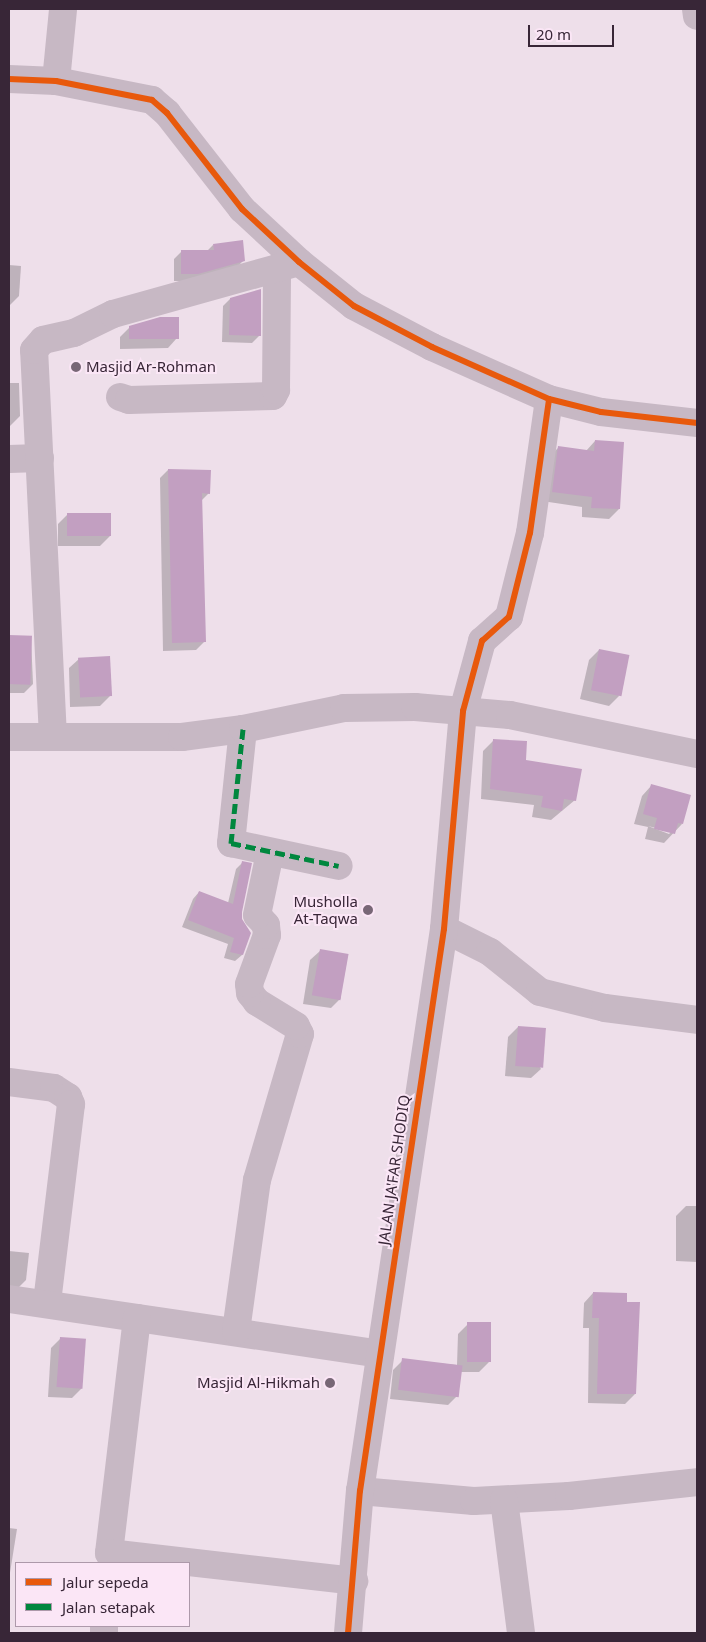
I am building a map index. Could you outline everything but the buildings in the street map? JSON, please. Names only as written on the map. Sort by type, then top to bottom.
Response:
[{"type":"street","points":[[56,81],[63,9]]},
{"type":"street","points":[[696,9],[697,16]]},
{"type":"street","points":[[9,79],[56,81],[152,100],[167,113],[288,265],[354,306],[432,347],[549,399],[601,412],[697,423]]},
{"type":"street","points":[[120,397],[129,400],[273,396],[276,390],[288,265]]},
{"type":"street","points":[[53,737],[34,350],[44,340],[74,333],[114,314],[288,265]]},
{"type":"street","name":"JALAN JA'FAR SHODIQ","points":[[348,1633],[354,1581],[360,1491],[444,929],[463,711],[482,641],[509,617],[530,533],[549,399]]},
{"type":"street","points":[[9,459],[40,458]]},
{"type":"street","points":[[9,737],[182,737],[242,729],[344,708],[415,707],[510,715],[697,754]]},
{"type":"street","points":[[242,729],[229,839],[236,845],[340,866]]},
{"type":"street","points":[[236,1331],[257,1180],[300,1034],[296,1026],[257,1002],[250,993],[249,984],[267,935],[266,925],[257,915],[270,853]]},
{"type":"street","points":[[444,929],[490,952],[540,992],[605,1008],[697,1020]]},
{"type":"street","points":[[9,1082],[54,1088],[68,1096],[71,1104],[47,1303]]},
{"type":"street","points":[[9,1299],[236,1331],[380,1354]]},
{"type":"street","points":[[137,1318],[109,1558],[152,1562]]},
{"type":"street","points":[[360,1491],[474,1501],[504,1500],[697,1482]]},
{"type":"street","points":[[504,1500],[521,1633]]},
{"type":"street","points":[[190,1566],[354,1581]]},
{"type":"marked path","points":[[243,729],[231,843],[339,866]]},
{"type":"cycle path","points":[[9,79],[56,81],[152,100],[167,113],[242,209],[299,262],[354,306],[432,347],[549,399],[601,412],[697,423]]},
{"type":"cycle path","points":[[348,1633],[360,1491],[444,929],[463,711],[482,641],[509,617],[530,533],[549,399]]},
{"type":"place","name":"Masjid Ar-Rohman","points":[[76,367]]},
{"type":"place","name":"Musholla At-Taqwa","points":[[368,910]]},
{"type":"place","name":"Masjid Al-Hikmah","points":[[330,1383]]}]
